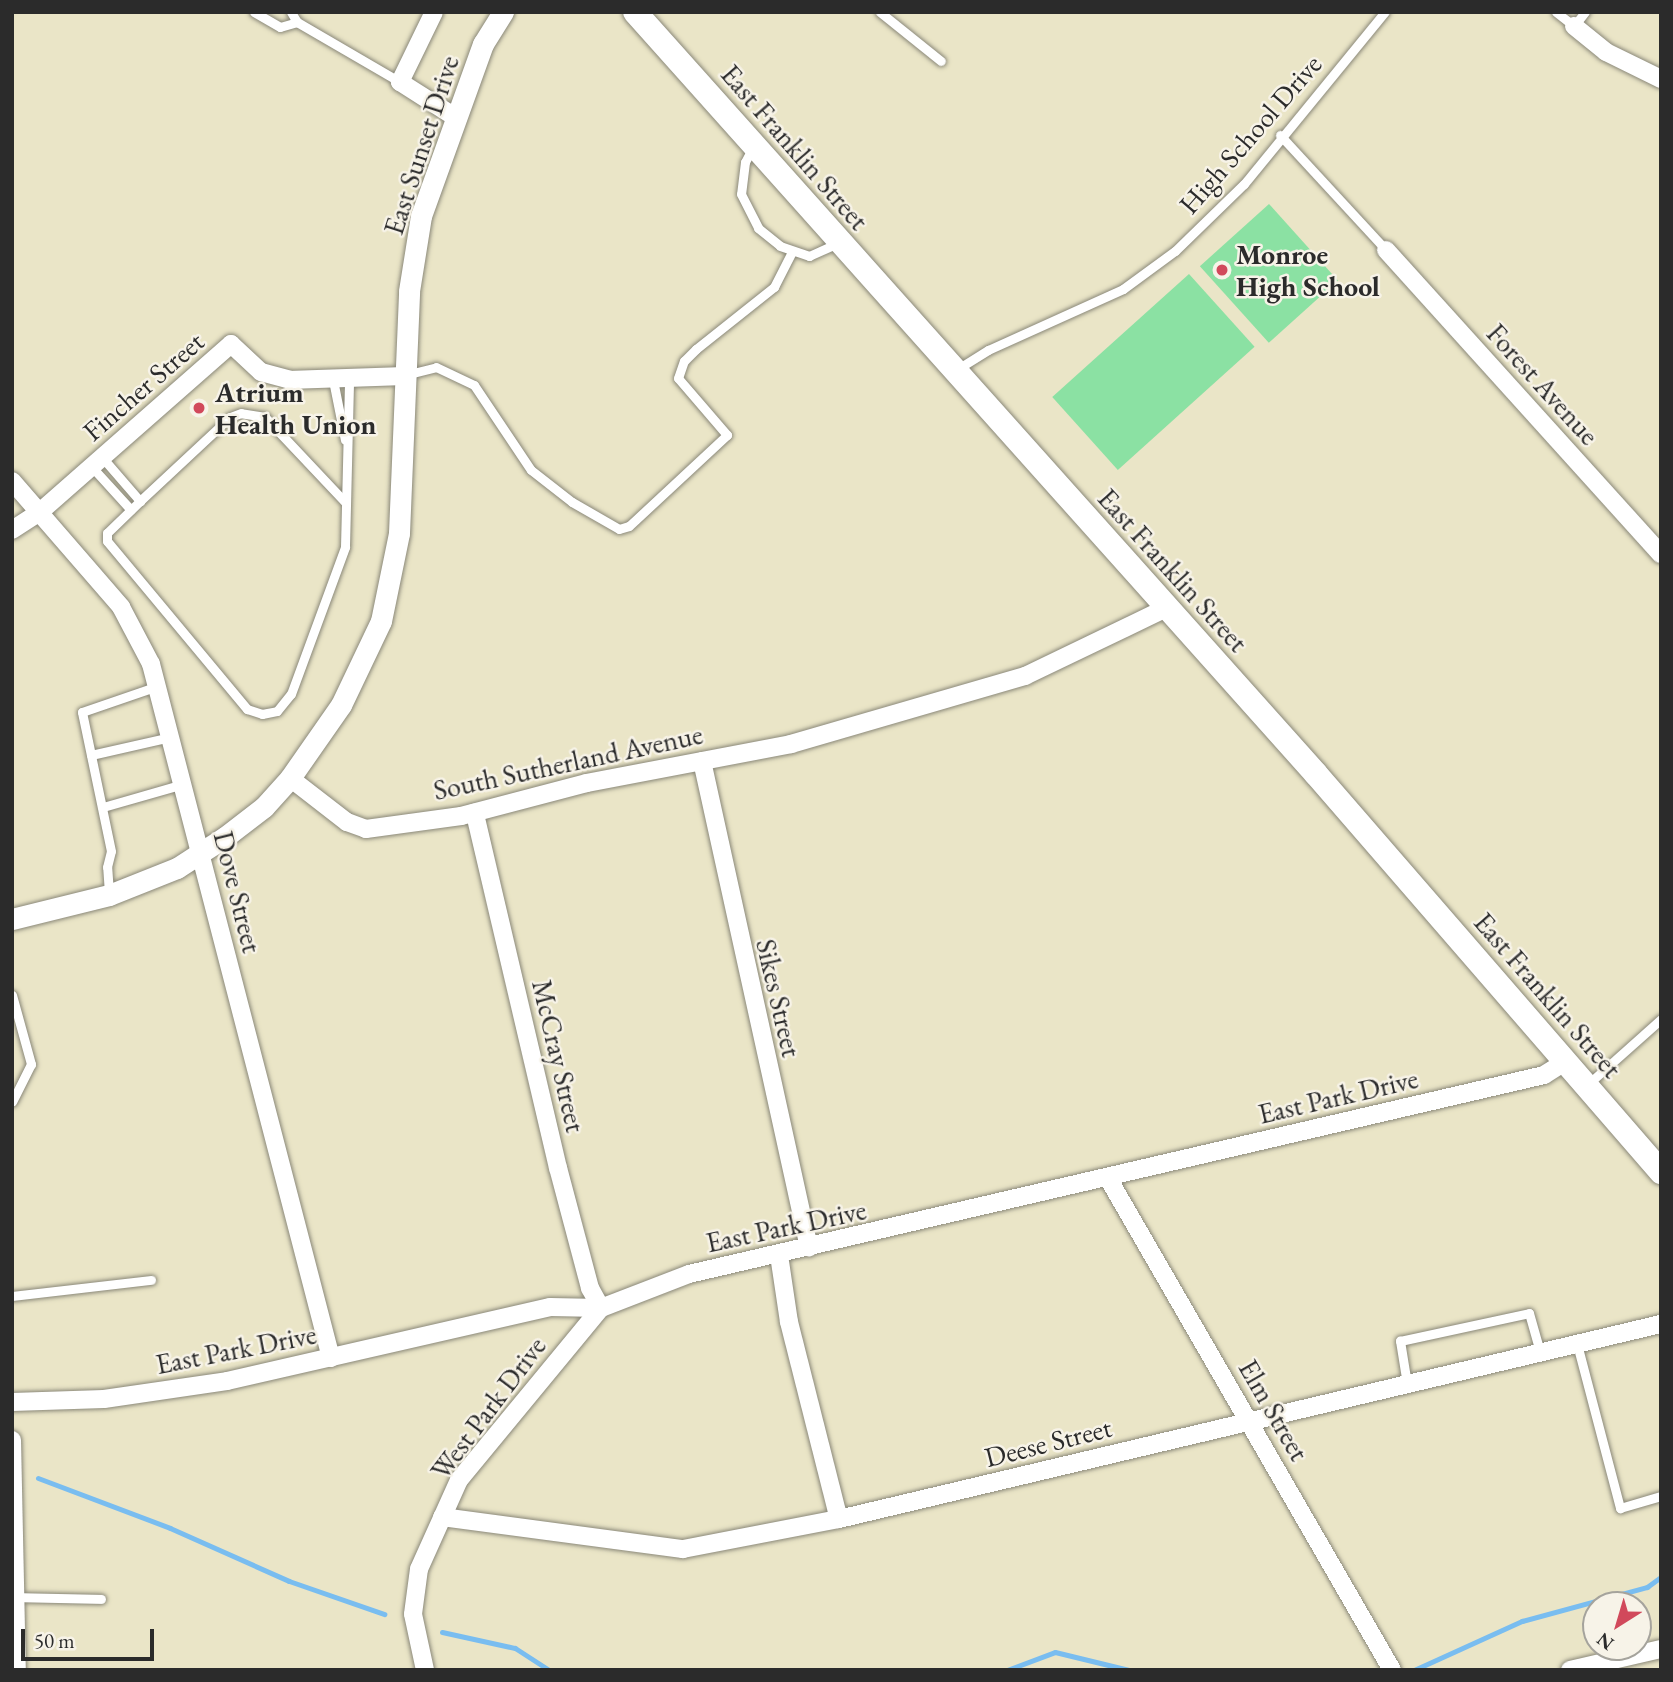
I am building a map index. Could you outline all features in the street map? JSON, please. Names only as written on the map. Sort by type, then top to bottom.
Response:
[{"type":"main road","name":"East Franklin Street","points":[[635,12],[1166,608],[1661,1172]]},
{"type":"street","points":[[434,12],[400,82],[455,117]]},
{"type":"street","name":"East Sunset Drive","points":[[290,778],[341,705],[381,621],[399,533],[403,376],[409,291],[421,216],[483,44],[503,12]]},
{"type":"street","points":[[1580,19],[1606,52],[1661,79]]},
{"type":"street","name":"Forest Avenue","points":[[1386,250],[1661,554]]},
{"type":"street","name":"Fincher Street","points":[[12,530],[41,511],[231,344],[261,372],[290,380],[403,376]]},
{"type":"street","name":"Dove Street","points":[[12,481],[41,511],[121,607],[143,646],[158,686],[331,1357]]},
{"type":"street","name":"South Sutherland Avenue","points":[[290,778],[347,822],[366,829],[475,813],[575,785],[791,744],[1025,676],[1166,608]]},
{"type":"street","name":"Sikes Street","points":[[702,761],[809,1247]]},
{"type":"street","points":[[12,919],[109,895],[177,868],[264,807],[290,778]]},
{"type":"street","name":"McCray Street","points":[[475,813],[558,1168],[590,1288],[601,1308]]},
{"type":"street","name":"East Park Drive","points":[[12,1402],[104,1399],[227,1381],[551,1307],[601,1308],[689,1274],[1544,1074],[1566,1061]]},
{"type":"street","name":"Elm Street","points":[[1108,1178],[1253,1424],[1392,1670]]},
{"type":"street","points":[[779,1255],[789,1322],[839,1519]]},
{"type":"street","name":"West Park Drive","points":[[425,1670],[413,1614],[419,1569],[459,1480],[601,1308]]},
{"type":"street","name":"Deese Street","points":[[442,1517],[683,1549],[839,1519],[1253,1424],[1407,1384],[1661,1324]]},
{"type":"street","points":[[12,1440],[17,1670]]},
{"type":"street","points":[[1570,1670],[1661,1649]]},
{"type":"lane","points":[[254,12],[280,27],[297,22]]},
{"type":"lane","points":[[291,12],[297,22],[400,82]]},
{"type":"lane","points":[[880,12],[941,61]]},
{"type":"lane","name":"High School Drive","points":[[953,372],[988,350],[1137,280],[1175,251],[1244,184],[1280,135],[1385,12]]},
{"type":"lane","points":[[1556,12],[1580,19]]},
{"type":"lane","points":[[1280,135],[1386,250]]},
{"type":"lane","points":[[754,145],[742,179],[747,212],[768,237],[792,252],[818,255],[839,242]]},
{"type":"lane","points":[[403,376],[436,367],[465,379],[474,385],[531,470],[572,502],[619,529],[629,526],[727,435],[678,378],[684,361],[774,286],[792,252]]},
{"type":"lane","points":[[341,379],[337,421],[345,441]]},
{"type":"lane","points":[[341,379],[351,418],[345,441],[345,502],[345,547],[291,694],[277,711],[261,714],[247,709],[107,541],[107,533],[140,501],[230,417],[241,413],[265,417],[345,502]]},
{"type":"lane","points":[[96,461],[140,501]]},
{"type":"lane","points":[[96,461],[131,510]]},
{"type":"lane","points":[[109,895],[107,867],[111,851],[82,712],[158,686]]},
{"type":"lane","points":[[91,755],[171,737]]},
{"type":"lane","points":[[103,807],[183,784]]},
{"type":"lane","points":[[12,995],[31,1064],[12,1102]]},
{"type":"lane","points":[[1587,1085],[1661,1019]]},
{"type":"lane","points":[[12,1296],[151,1280]]},
{"type":"lane","points":[[1407,1384],[1400,1340],[1529,1313],[1540,1352]]},
{"type":"lane","points":[[1577,1344],[1620,1508],[1661,1496]]},
{"type":"lane","points":[[15,1597],[101,1600]]},
{"type":"green space","points":[[1269,204],[1338,281],[1269,343],[1200,266]]},
{"type":"green space","points":[[1189,274],[1255,347],[1118,470],[1052,397]]},
{"type":"waterway","points":[[38,1478],[170,1528],[289,1581],[384,1614]]},
{"type":"waterway","points":[[1414,1670],[1522,1621],[1647,1587],[1661,1577]]},
{"type":"waterway","points":[[442,1632],[515,1648],[549,1670]]},
{"type":"waterway","points":[[1007,1670],[1055,1652],[1129,1670]]},
{"type":"place","name":"Monroe High School","points":[[1222,270]]},
{"type":"place","name":"Atrium Health Union","points":[[199,408]]}]
